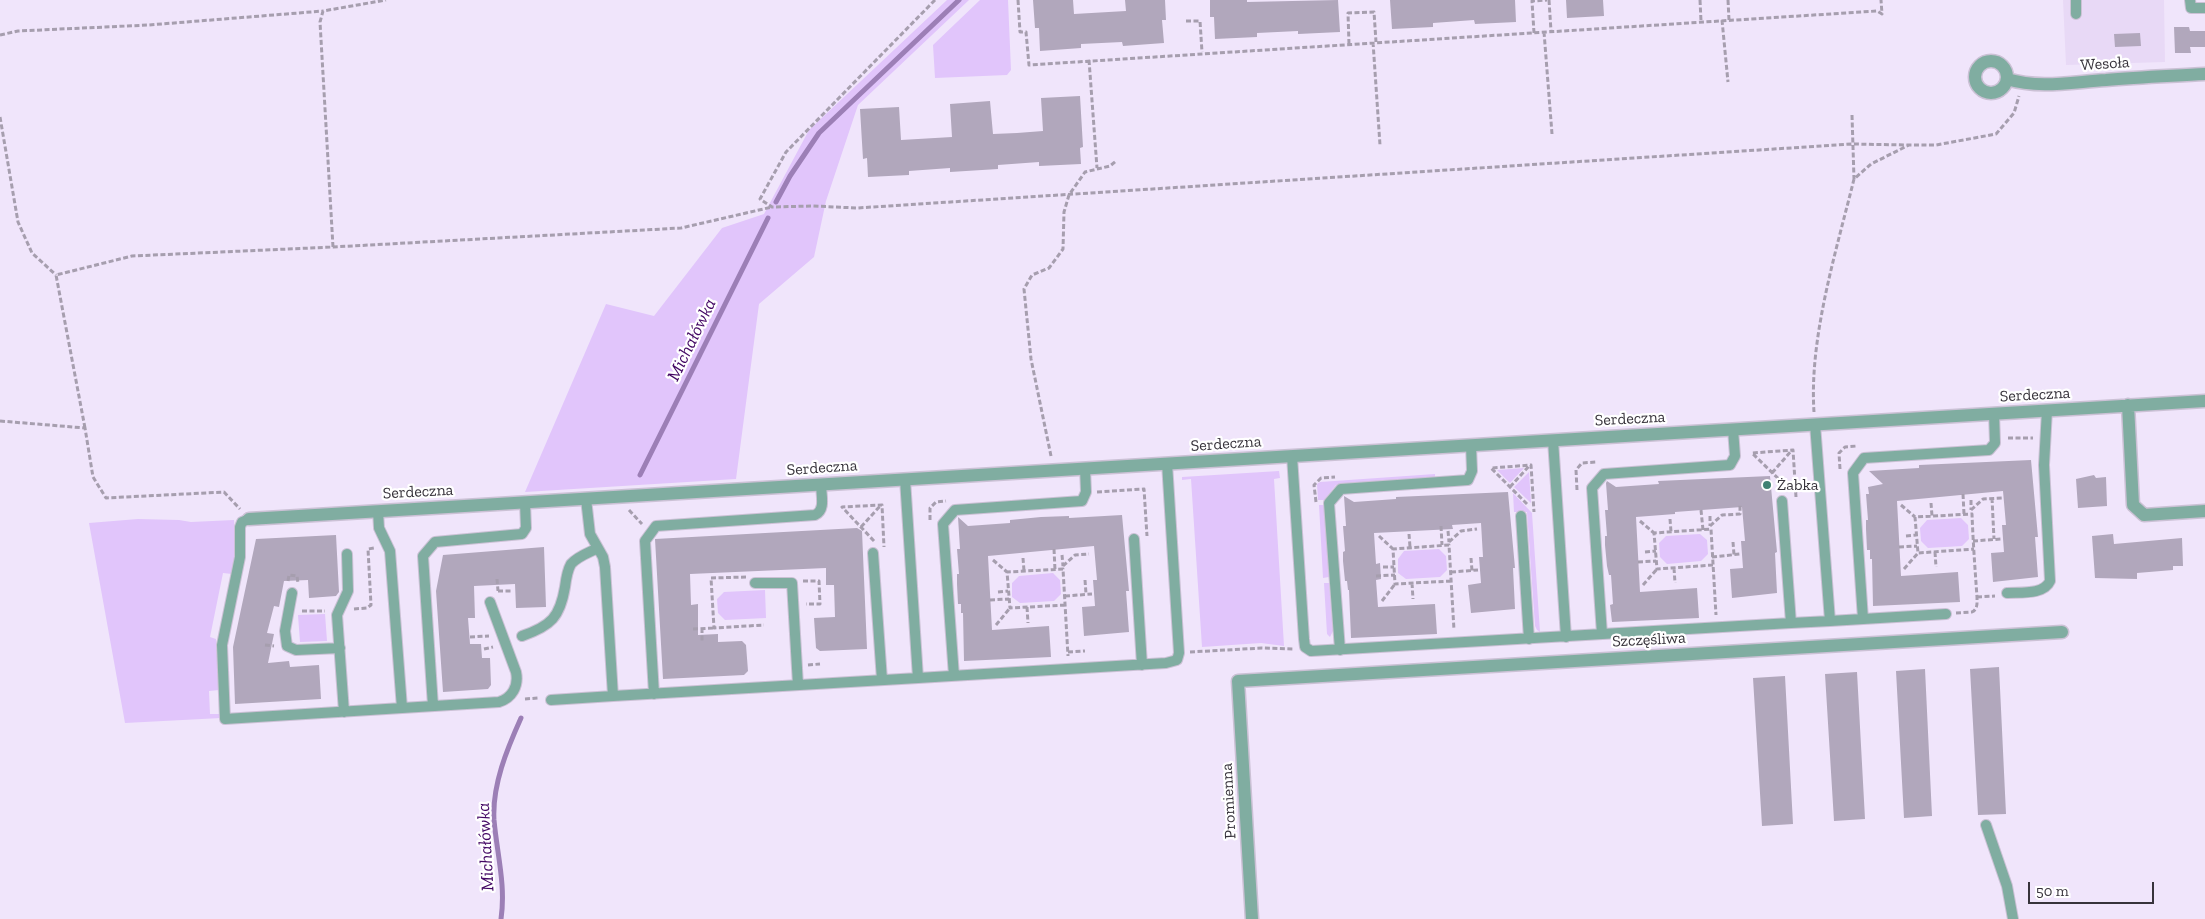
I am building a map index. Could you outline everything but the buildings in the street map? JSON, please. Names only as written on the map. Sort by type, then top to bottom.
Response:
[{"type":"street","name":"Wesoła","points":[[2007,79],[2023,84],[2048,86],[2106,80],[2205,74]]},
{"type":"street","name":"Serdeczna","points":[[249,519],[2205,401]]},
{"type":"street","points":[[2128,405],[2133,505],[2144,514],[2205,511]]},
{"type":"street","name":"Szczęśliwa","points":[[1238,681],[2062,632]]},
{"type":"street","name":"Promienna","points":[[1238,681],[1252,919]]},
{"type":"lane","points":[[2076,0],[2076,14]]},
{"type":"lane","points":[[2190,0],[2191,8],[2205,8]]},
{"type":"lane","points":[[2007,593],[2040,590],[2048,586],[2050,581],[2044,465],[2047,410]]},
{"type":"lane","points":[[1863,619],[1853,472],[1864,458],[1989,450],[1994,446],[1996,438],[1994,413]]},
{"type":"lane","points":[[1815,424],[1830,621]]},
{"type":"lane","points":[[1602,634],[1592,488],[1604,474],[1728,466],[1734,461],[1735,454],[1733,429]]},
{"type":"lane","points":[[1552,440],[1566,636]]},
{"type":"lane","points":[[1340,650],[1329,503],[1341,489],[1465,481],[1471,477],[1471,445]]},
{"type":"lane","points":[[1292,456],[1304,639],[1306,648],[1311,651],[1946,614]]},
{"type":"lane","points":[[551,700],[1172,662],[1177,660],[1179,653],[1167,464]]},
{"type":"lane","points":[[954,676],[943,524],[955,510],[1075,502],[1084,499],[1086,492],[1085,468]]},
{"type":"lane","points":[[905,479],[918,678]]},
{"type":"lane","points":[[654,694],[645,540],[656,526],[815,515],[822,508],[821,484]]},
{"type":"lane","points":[[586,498],[589,530],[605,567],[613,696]]},
{"type":"lane","points":[[1782,501],[1791,623]]},
{"type":"lane","points":[[433,706],[423,556],[434,542],[522,534],[526,528],[525,502]]},
{"type":"lane","points":[[378,511],[379,528],[390,547],[402,708]]},
{"type":"lane","points":[[1521,516],[1529,639]]},
{"type":"lane","points":[[249,519],[244,520],[240,527],[240,557],[222,645],[225,719],[493,703],[504,700],[512,693],[517,679],[490,602]]},
{"type":"lane","points":[[1134,539],[1142,665]]},
{"type":"lane","points":[[522,636],[539,630],[554,619],[562,604],[571,565],[580,556],[598,548]]},
{"type":"lane","points":[[874,553],[882,680]]},
{"type":"lane","points":[[344,712],[338,611],[348,591],[347,554]]},
{"type":"lane","points":[[752,580],[792,583],[798,686]]},
{"type":"lane","points":[[292,593],[285,632],[288,647],[296,650],[340,648]]},
{"type":"lane","points":[[1986,825],[2007,886],[2013,919]]},
{"type":"path","points":[[0,35],[18,31],[149,25],[322,11],[386,0]]},
{"type":"path","points":[[772,207],[760,199],[786,152],[935,0]]},
{"type":"path","points":[[1018,0],[1020,32],[1026,32],[1029,65],[1202,52],[1701,21],[1877,11],[1882,14],[1881,0]]},
{"type":"path","points":[[1534,32],[1532,1],[1548,0],[1551,31]]},
{"type":"path","points":[[1700,0],[1701,21]]},
{"type":"path","points":[[1728,0],[1729,20]]},
{"type":"path","points":[[322,11],[320,22],[333,248]]},
{"type":"path","points":[[1349,44],[1348,13],[1374,12],[1380,145]]},
{"type":"path","points":[[1722,20],[1728,82]]},
{"type":"path","points":[[1186,21],[1200,21],[1202,52]]},
{"type":"path","points":[[1544,32],[1552,134]]},
{"type":"path","points":[[1089,60],[1097,168]]},
{"type":"path","points":[[56,275],[132,256],[333,248],[681,228],[772,207],[856,208],[1852,144],[1936,145],[1996,134],[2014,113],[2023,84]]},
{"type":"path","points":[[1815,424],[1813,392],[1822,316],[1854,179],[1852,115]]},
{"type":"path","points":[[0,117],[18,222],[32,253],[56,275],[85,428],[92,476],[106,498],[224,492],[249,519]]},
{"type":"path","points":[[1854,179],[1871,164],[1909,145]]},
{"type":"path","points":[[1053,470],[1031,359],[1024,289],[1032,275],[1049,268],[1063,249],[1064,212],[1069,195],[1085,172],[1110,166],[1116,161]]},
{"type":"path","points":[[0,421],[85,428]]},
{"type":"path","points":[[1996,438],[2032,437],[2033,447]]},
{"type":"path","points":[[1840,473],[1839,454],[1845,447],[1864,446]]},
{"type":"path","points":[[1772,473],[1793,450]]},
{"type":"path","points":[[1735,454],[1752,453]]},
{"type":"path","points":[[1578,499],[1576,470],[1582,463],[1602,462]]},
{"type":"path","points":[[1510,487],[1531,465]]},
{"type":"path","points":[[1472,469],[1491,468]]},
{"type":"path","points":[[1316,502],[1314,485],[1321,478],[1340,477]]},
{"type":"path","points":[[1086,492],[1144,489],[1147,537]]},
{"type":"path","points":[[1963,494],[1964,514]]},
{"type":"path","points":[[1992,498],[1994,539]]},
{"type":"path","points":[[1915,517],[1964,514],[1972,512],[1983,499],[2002,498]]},
{"type":"path","points":[[1946,614],[1970,612],[1976,608],[1971,500]]},
{"type":"path","points":[[931,528],[930,508],[936,502],[955,501]]},
{"type":"path","points":[[1931,503],[1932,516]]},
{"type":"path","points":[[861,527],[882,505]]},
{"type":"path","points":[[1901,505],[1915,517],[1918,553]]},
{"type":"path","points":[[1654,533],[1710,528],[1722,515],[1740,514],[1740,506]]},
{"type":"path","points":[[1701,510],[1703,530]]},
{"type":"path","points":[[1710,516],[1716,628]]},
{"type":"path","points":[[1670,519],[1671,532]]},
{"type":"path","points":[[1640,521],[1654,533],[1657,569]]},
{"type":"path","points":[[1440,526],[1442,545]]},
{"type":"path","points":[[1393,549],[1442,545],[1449,543],[1461,531],[1477,529]]},
{"type":"path","points":[[1448,532],[1455,643]]},
{"type":"path","points":[[1409,534],[1410,548]]},
{"type":"path","points":[[1906,536],[1917,535]]},
{"type":"path","points":[[1379,536],[1393,549],[1396,584],[1382,601]]},
{"type":"path","points":[[1973,541],[2000,538]]},
{"type":"path","points":[[1733,542],[1734,555]]},
{"type":"path","points":[[1899,547],[1917,546]]},
{"type":"path","points":[[338,611],[365,609],[371,606],[368,548],[390,547]]},
{"type":"path","points":[[1054,549],[1055,570]]},
{"type":"path","points":[[1904,569],[1918,553],[1974,549]]},
{"type":"path","points":[[1645,552],[1656,551]]},
{"type":"path","points":[[1935,552],[1936,567]]},
{"type":"path","points":[[993,560],[1007,572],[1055,570],[1063,567],[1075,555],[1089,554]]},
{"type":"path","points":[[1712,557],[1740,554]]},
{"type":"path","points":[[1062,555],[1069,669]]},
{"type":"path","points":[[1023,558],[1024,571]]},
{"type":"path","points":[[1471,558],[1472,570]]},
{"type":"path","points":[[1638,562],[1656,561]]},
{"type":"path","points":[[1643,585],[1657,569],[1713,565]]},
{"type":"path","points":[[1383,567],[1394,567]]},
{"type":"path","points":[[1674,568],[1675,583]]},
{"type":"path","points":[[1451,572],[1478,570]]},
{"type":"path","points":[[996,625],[1010,608],[1007,572]]},
{"type":"path","points":[[1376,576],[1395,575]]},
{"type":"path","points":[[714,628],[711,578],[752,580]]},
{"type":"path","points":[[497,579],[498,591]]},
{"type":"path","points":[[1085,580],[1086,594]]},
{"type":"path","points":[[801,605],[820,604],[819,581]]},
{"type":"path","points":[[1396,584],[1451,581]]},
{"type":"path","points":[[1412,583],[1413,598]]},
{"type":"path","points":[[998,592],[1008,590]]},
{"type":"path","points":[[1065,596],[1092,594]]},
{"type":"path","points":[[990,600],[1009,599]]},
{"type":"path","points":[[1010,608],[1065,605]]},
{"type":"path","points":[[1026,607],[1028,623]]},
{"type":"path","points":[[692,629],[764,625]]},
{"type":"path","points":[[702,628],[702,644]]},
{"type":"path","points":[[470,637],[502,635]]},
{"type":"path","points":[[1179,653],[1262,648],[1284,650],[1306,648]]},
{"type":"path","points":[[1068,652],[1085,651]]},
{"type":"path","points":[[504,700],[533,698],[551,700]]},
{"type":"shaded area","points":[[947,0],[969,0],[858,105],[826,201],[814,257],[759,304],[736,479],[525,492],[606,304],[654,316],[722,228],[764,214],[809,130]]},
{"type":"shaded area","points":[[980,0],[1008,0],[1011,70],[1007,75],[935,78],[933,45]]},
{"type":"shaded area","points":[[2063,0],[2164,0],[2165,62],[2066,65]]},
{"type":"shaded area","points":[[1524,468],[1510,483],[1497,470]]},
{"type":"shaded area","points":[[1279,471],[1280,478],[1274,479],[1284,646],[1261,643],[1202,647],[1191,479],[1182,480],[1182,477]]},
{"type":"shaded area","points":[[1529,472],[1531,503],[1514,487]]},
{"type":"shaded area","points":[[1435,474],[1435,478],[1336,485],[1324,500],[1318,500],[1317,484],[1320,482]]},
{"type":"shaded area","points":[[1513,493],[1532,513],[1540,632],[1535,626],[1527,512],[1514,512]]},
{"type":"shaded area","points":[[1319,505],[1324,505],[1329,577],[1323,578]]},
{"type":"shaded area","points":[[1961,518],[1968,525],[1969,539],[1962,546],[1928,548],[1921,541],[1920,528],[1927,520]]},
{"type":"shaded area","points":[[138,519],[191,522],[234,520],[236,549],[232,574],[223,573],[210,637],[216,639],[219,690],[209,691],[210,714],[221,714],[221,718],[125,723],[89,523]]},
{"type":"shaded area","points":[[1700,534],[1707,540],[1708,554],[1701,561],[1667,564],[1660,557],[1659,543],[1666,536]]},
{"type":"shaded area","points":[[1439,549],[1446,556],[1447,570],[1440,577],[1406,579],[1398,573],[1398,559],[1404,551]]},
{"type":"shaded area","points":[[1053,573],[1060,580],[1061,594],[1054,601],[1020,603],[1012,597],[1012,583],[1019,576]]},
{"type":"shaded area","points":[[1324,583],[1329,583],[1333,631],[1330,637],[1327,634]]},
{"type":"shaded area","points":[[765,590],[766,618],[725,620],[718,613],[717,599],[724,592]]},
{"type":"shaded area","points":[[325,614],[327,641],[300,642],[298,615]]},
{"type":"waterway","name":"Michałówka","points":[[776,202],[790,176],[819,133],[959,0]]},
{"type":"waterway","name":"Michałówka","points":[[640,475],[768,218]]},
{"type":"waterway","name":"Michałówka","points":[[501,919],[502,882],[494,820],[495,794],[502,768],[521,718]]},
{"type":"place","name":"Żabka","points":[[1767,485]]}]
